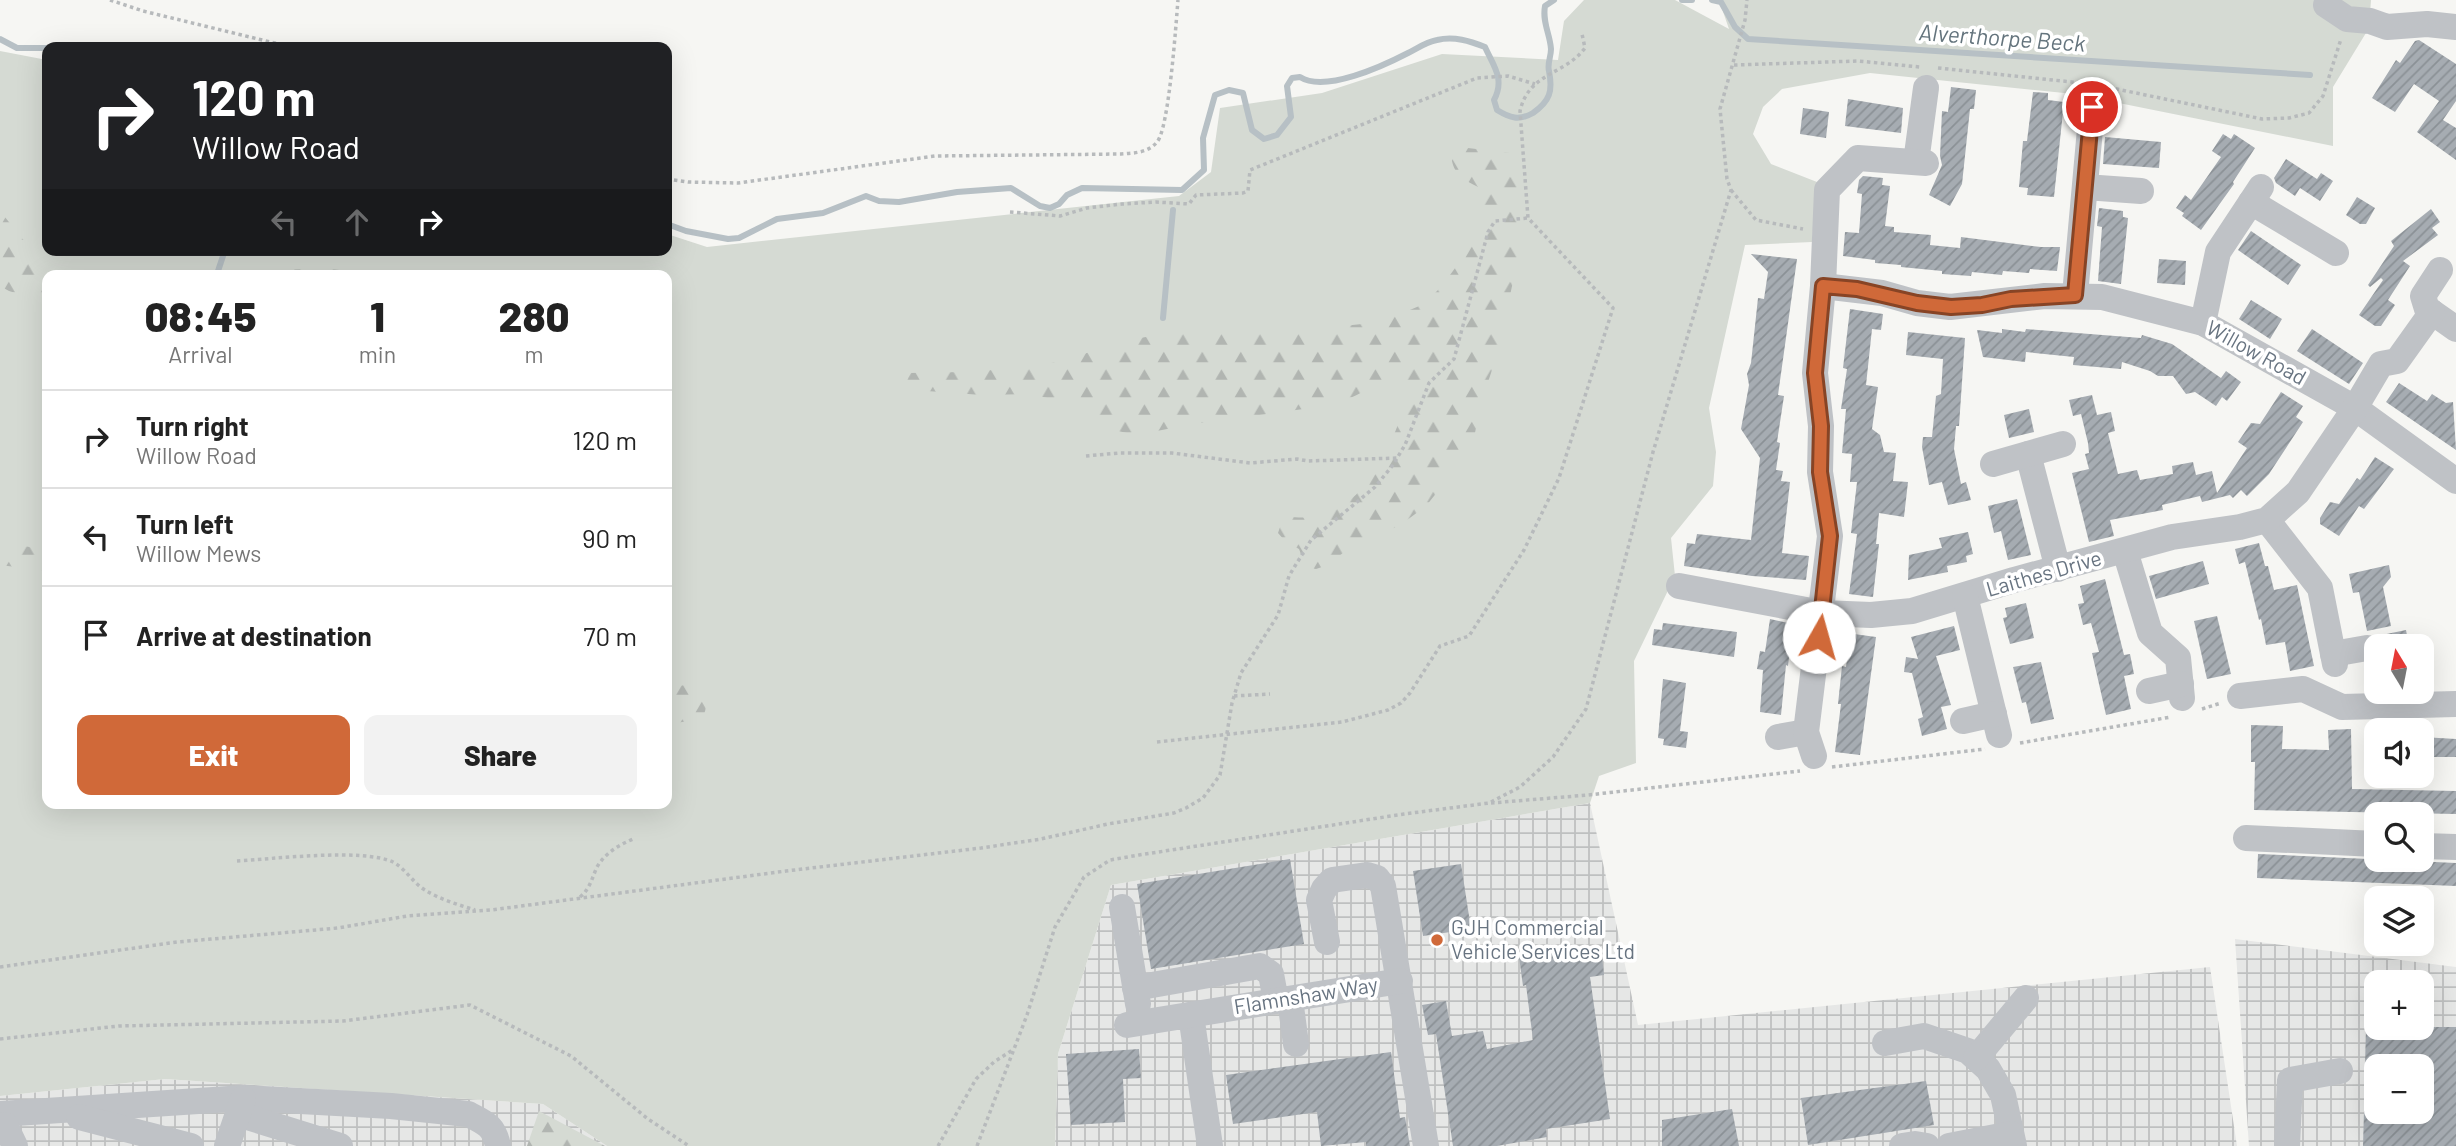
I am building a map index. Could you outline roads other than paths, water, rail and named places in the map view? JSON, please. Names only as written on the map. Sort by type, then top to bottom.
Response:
[{"type":"street","points":[[2365,18],[2456,27]]},
{"type":"street","points":[[1778,737],[1813,757],[1830,536],[1820,472],[1821,426],[1815,373],[1823,286],[1827,190],[1858,158],[1921,162],[1926,88]]},
{"type":"street","points":[[2075,295],[2092,107]]},
{"type":"street","points":[[2085,187],[2141,191]]},
{"type":"street","points":[[2203,323],[2218,252],[2256,195],[2325,237]]},
{"type":"street","points":[[2440,270],[2423,296],[2427,309],[2456,329]]},
{"type":"street","name":"Willow Road","points":[[1823,286],[1857,289],[1917,303],[1951,307],[1982,305],[2011,299],[2075,295],[2102,297],[2203,323],[2355,408],[2456,481]]},
{"type":"street","name":"Laithes Drive","points":[[1679,586],[1822,613],[1871,615],[1912,611],[2172,537],[2240,527],[2267,520],[2298,492],[2355,408],[2381,364],[2397,361],[2432,312]]},
{"type":"street","points":[[1993,464],[2063,444]]},
{"type":"street","points":[[2028,454],[2058,569]]},
{"type":"street","points":[[2267,520],[2320,588],[2334,659],[2364,649]]},
{"type":"street","points":[[2125,551],[2150,634],[2178,658],[2185,702],[2150,691]]},
{"type":"street","points":[[1963,721],[1999,736],[1965,596]]},
{"type":"street","points":[[2240,696],[2303,689],[2342,707],[2456,704]]},
{"type":"street","points":[[2246,838],[2364,843]]},
{"type":"street","points":[[2434,846],[2456,847]]},
{"type":"street","points":[[1327,942],[1320,900],[1324,888],[1332,880],[1367,875],[1377,878],[1383,886],[1400,981]]},
{"type":"street","points":[[1122,907],[1135,988],[1260,966],[1271,974],[1283,1000],[1296,1044]]},
{"type":"street","name":"Flamnshaw Way","points":[[1135,988],[1134,1024],[1400,981],[1426,1146]]},
{"type":"street","points":[[1976,1058],[2026,998]]},
{"type":"street","points":[[1191,1015],[1210,1146]]},
{"type":"street","points":[[1885,1043],[1924,1036],[1968,1051],[1988,1069],[2003,1095],[2013,1140],[1958,1144]]},
{"type":"street","points":[[2287,1146],[2290,1080],[2340,1071]]},
{"type":"street","points":[[228,1146],[241,1106]]},
{"type":"street","points":[[241,1106],[340,1146]]},
{"type":"street","points":[[9,1125],[57,1111],[241,1106],[391,1106],[468,1114],[484,1122],[495,1132],[498,1146]]},
{"type":"street","points":[[57,1111],[191,1146]]},
{"type":"street","points":[[1902,1146],[1927,1146]]},
{"type":"waterway","name":"Alverthorpe Beck","points":[[672,226],[728,239],[739,238],[777,219],[823,213],[866,196],[879,201],[899,202],[957,192],[1011,188],[1040,206],[1050,208],[1082,188],[1182,190],[1204,170],[1203,138],[1215,95],[1229,90],[1243,93],[1252,130],[1264,139],[1277,135],[1291,117],[1287,86],[1292,78],[1324,82],[1339,80],[1369,71],[1426,44],[1443,39],[1462,40],[1485,47],[1498,79],[1494,100],[1497,110],[1510,117],[1523,117],[1539,109],[1549,95],[1551,84],[1548,66],[1551,49],[1544,12],[1545,6],[1554,0]]},
{"type":"waterway","name":"Alverthorpe Beck","points":[[1682,0],[1692,0]]},
{"type":"waterway","name":"Alverthorpe Beck","points":[[1712,0],[1721,2],[1735,27],[1748,39],[2310,75]]},
{"type":"waterway","name":"Alverthorpe Beck","points":[[0,39],[17,48],[42,48]]},
{"type":"waterway","points":[[1163,318],[1173,210]]},
{"type":"waterway","points":[[218,270],[223,256]]},
{"type":"place","name":"GJH Commercial Vehicle Services Ltd","points":[[1437,940]]}]
